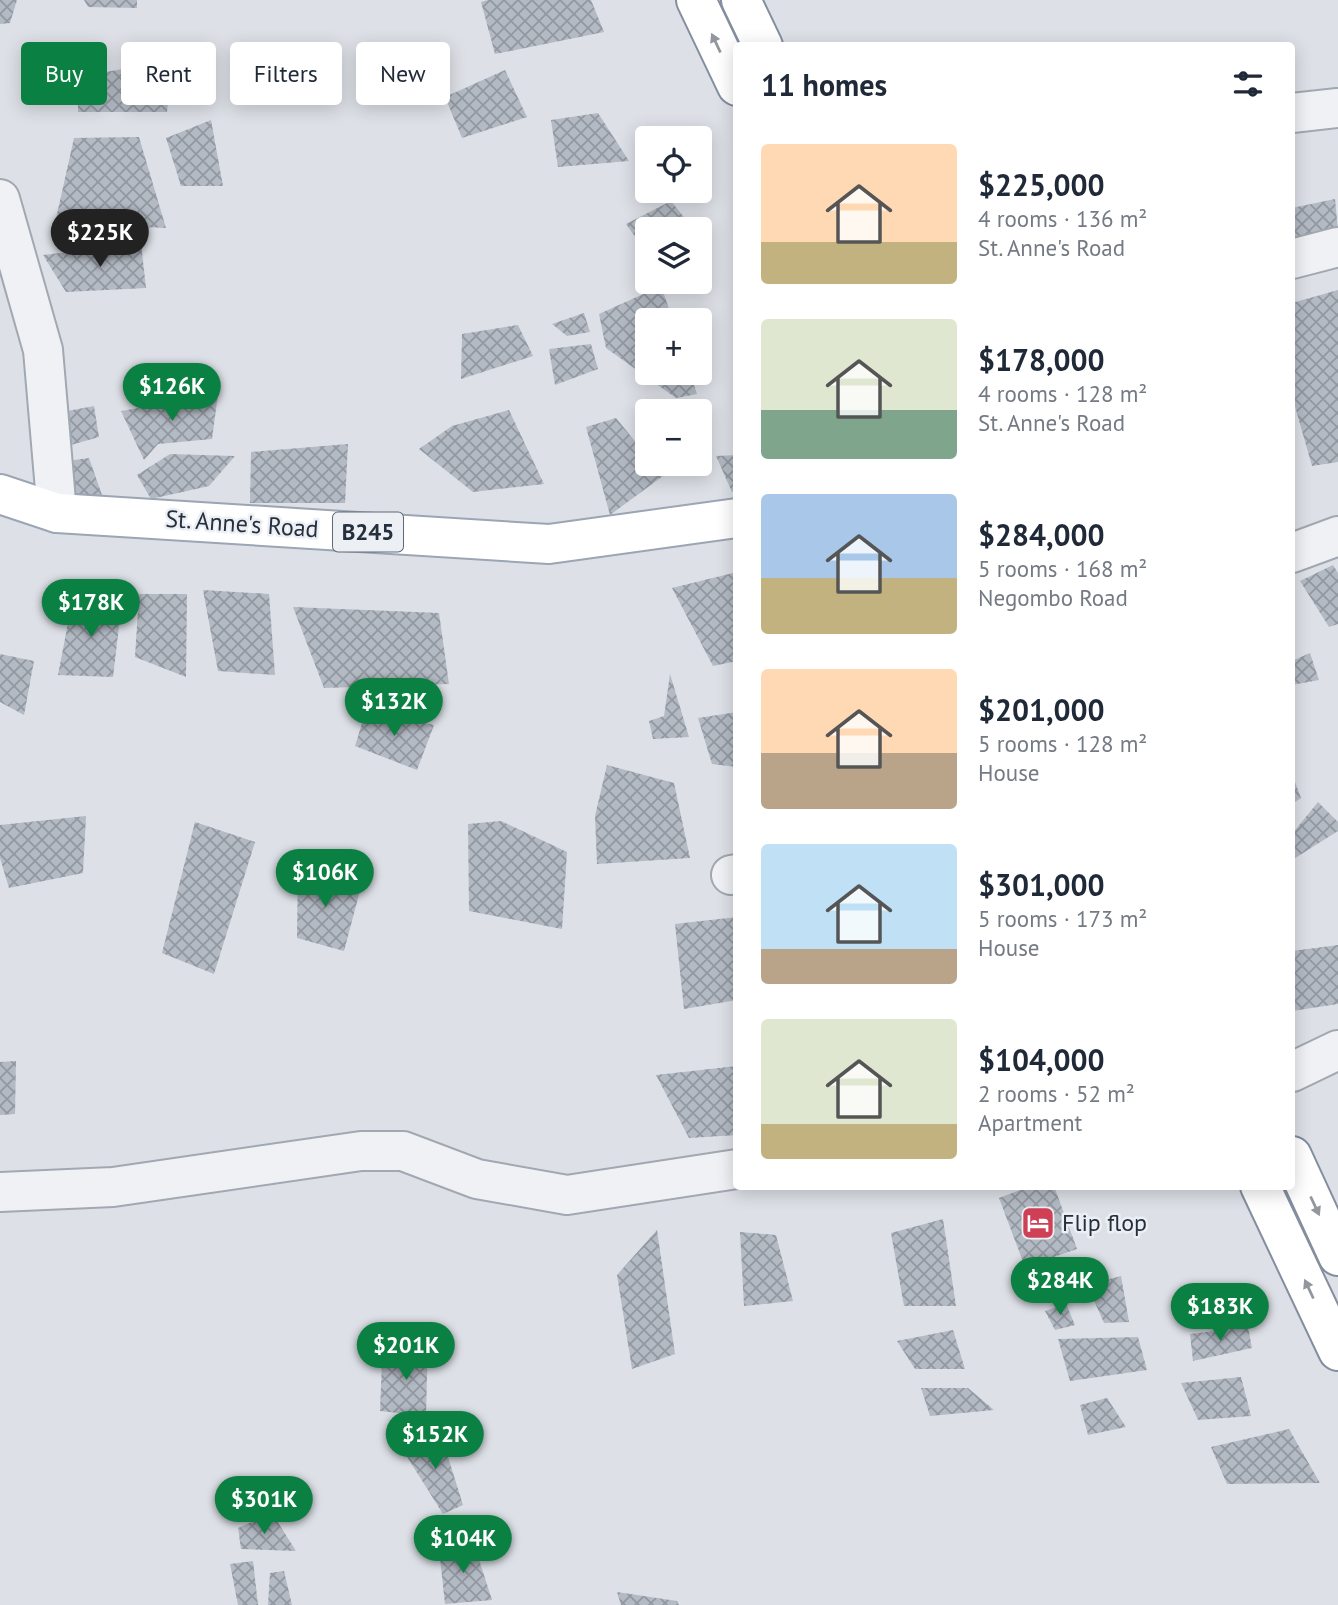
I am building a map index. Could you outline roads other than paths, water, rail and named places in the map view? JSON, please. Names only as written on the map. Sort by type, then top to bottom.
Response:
[{"type":"main road","points":[[696,0],[733,78]]},
{"type":"main road","points":[[741,0],[761,42]]},
{"type":"main road","name":"St. Anne's Road","points":[[0,494],[57,513],[550,544],[733,519]]},
{"type":"main road","points":[[1295,1163],[1338,1256]]},
{"type":"main road","points":[[1262,1190],[1338,1351]]},
{"type":"street","points":[[1295,113],[1338,108]]},
{"type":"street","points":[[0,199],[43,349],[57,513]]},
{"type":"street","points":[[1295,259],[1338,247]]},
{"type":"street","points":[[1295,552],[1338,536]]},
{"type":"street","points":[[1295,1071],[1338,1050]]},
{"type":"street","points":[[0,1192],[113,1187],[361,1151],[403,1151],[477,1179],[567,1195],[733,1170]]},
{"type":"place","name":"Flip flop","points":[[1038,1223]]}]
